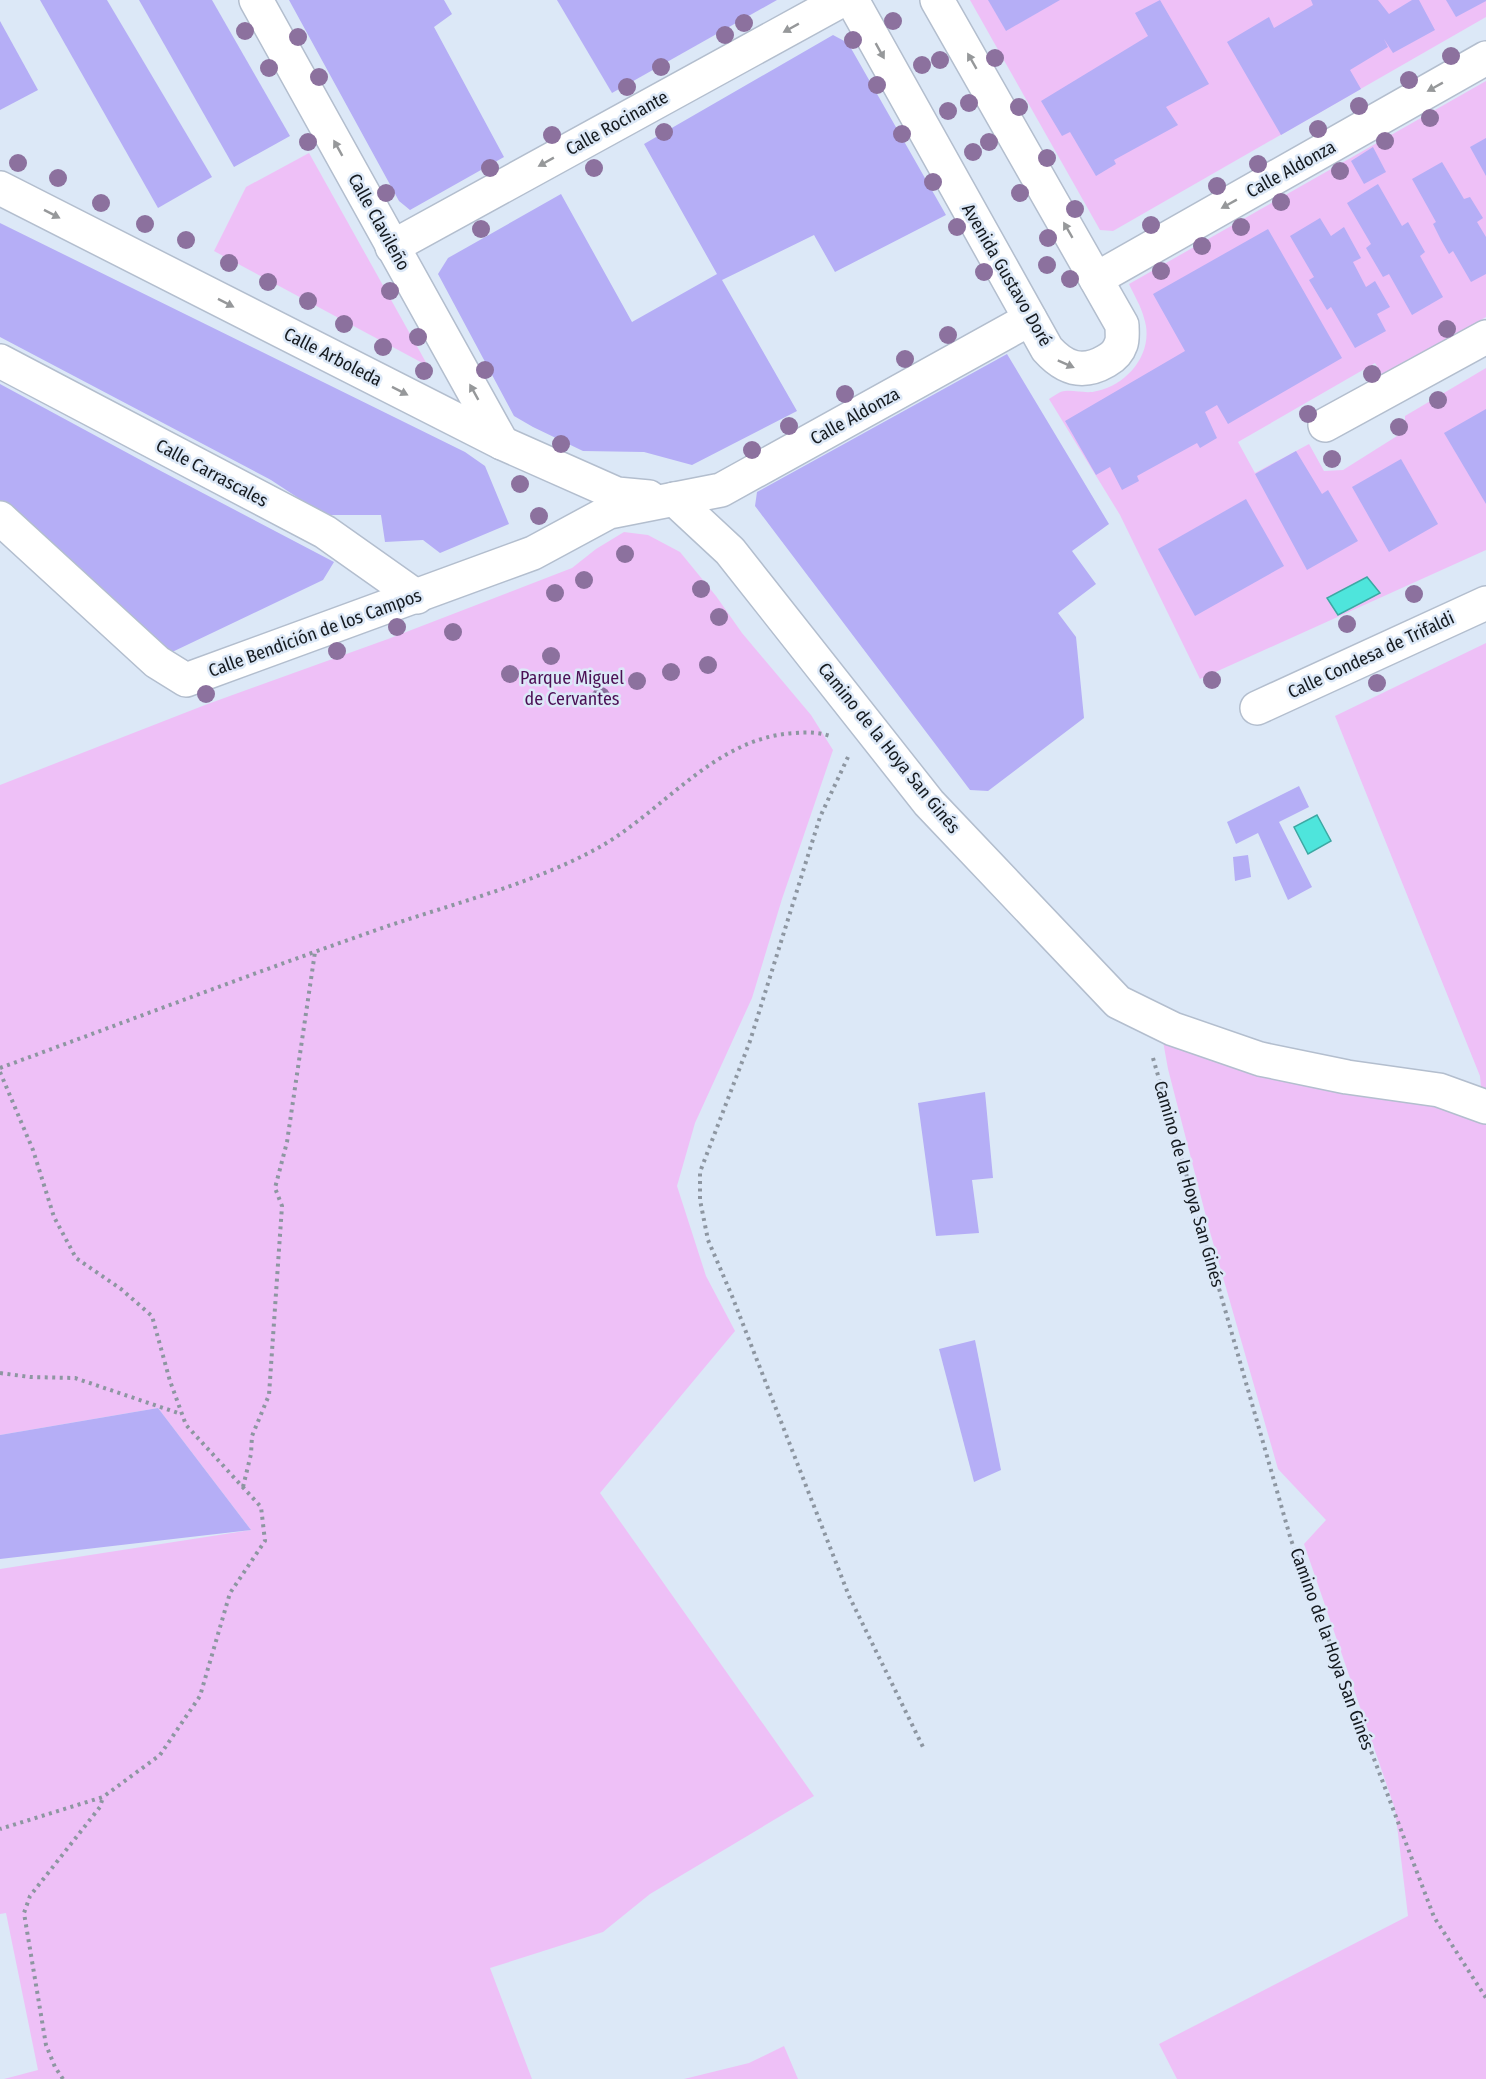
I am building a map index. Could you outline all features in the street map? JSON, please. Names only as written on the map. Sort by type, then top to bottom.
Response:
[{"type":"street","name":"Calle Clavileño","points":[[256,0],[502,443]]},
{"type":"street","name":"Calle Rocinante","points":[[392,247],[842,0]]},
{"type":"street","name":"Avenida Gustavo Doré","points":[[852,0],[1047,349],[1058,361],[1072,367],[1088,369],[1114,357],[1122,343],[1122,325],[937,0]]},
{"type":"street","name":"Calle Aldonza","points":[[1096,279],[1486,58]]},
{"type":"street","name":"Calle Arboleda","points":[[0,188],[502,443],[617,494],[674,500]]},
{"type":"street","name":"Calle Aldonza","points":[[674,500],[721,490],[1030,319]]},
{"type":"street","points":[[1325,425],[1486,338]]},
{"type":"street","name":"Calle Carrascales","points":[[0,361],[325,532],[417,597]]},
{"type":"street","name":"Calle Bendición de los Campos","points":[[0,518],[157,662],[186,680],[533,553],[609,512],[674,500]]},
{"type":"street","name":"Camino de la Hoya San Ginés","points":[[674,500],[730,551],[929,803],[1118,1002],[1173,1029],[1260,1059],[1347,1077],[1439,1090],[1486,1107]]},
{"type":"street","name":"Calle Condesa de Trifaldi","points":[[1257,708],[1486,603]]},
{"type":"path","points":[[0,1829],[103,1797],[160,1755],[200,1696],[230,1593],[265,1540],[261,1507],[186,1425],[152,1316],[121,1289],[76,1258],[54,1217],[33,1150],[0,1070],[315,952],[528,879],[598,848],[722,756],[774,734],[818,732],[835,738]]},
{"type":"path","points":[[849,754],[820,817],[750,1041],[700,1172],[700,1200],[708,1240],[849,1596],[924,1749]]},
{"type":"path","points":[[243,1487],[252,1436],[269,1395],[282,1206],[275,1188],[287,1142],[315,952]]},
{"type":"path","name":"Camino de la Hoya San Ginés","points":[[1152,1055],[1291,1540],[1434,1917],[1486,1998]]},
{"type":"path","points":[[0,1373],[30,1377],[75,1378],[182,1414]]},
{"type":"path","points":[[63,2079],[46,2045],[24,1913],[30,1896],[100,1807],[103,1797]]},
{"type":"green space","points":[[970,0],[1486,0],[1486,17],[1113,231],[1100,230]]},
{"type":"green space","points":[[1486,81],[1486,317],[1383,376],[1375,363],[1238,442],[1255,473],[1309,444],[1324,471],[1343,470],[1405,431],[1405,416],[1486,368],[1486,550],[1200,679],[1120,515],[1049,399],[1063,391],[1093,392],[1109,387],[1129,374],[1137,364],[1146,342],[1146,330],[1141,309],[1129,284]]},
{"type":"green space","points":[[309,153],[428,366],[214,251],[246,187]]},
{"type":"green space","name":"Parque Miguel de Cervantes","points":[[624,532],[648,535],[680,552],[716,596],[742,633],[811,715],[833,750],[782,899],[752,998],[695,1123],[677,1186],[706,1276],[735,1331],[600,1493],[814,1796],[650,1894],[603,1932],[490,1968],[532,2079],[4,2079],[38,2070],[6,1913],[0,1914],[0,1569],[251,1530],[158,1408],[0,1435],[0,785],[205,705],[388,639],[572,568],[596,549]]},
{"type":"green space","points":[[1486,643],[1486,1089],[1481,1087],[1480,1076],[1335,716]]},
{"type":"green space","points":[[1161,1030],[1486,1111],[1486,2079],[1177,2079],[1159,2044],[1408,1916],[1395,1809],[1304,1544],[1326,1520],[1278,1469],[1210,1232],[1168,1069]]},
{"type":"green space","points":[[784,2046],[798,2079],[684,2079],[749,2063]]},
{"type":"shaded area","points":[[1367,577],[1380,593],[1338,615],[1327,598]]},
{"type":"shaded area","points":[[1317,815],[1331,841],[1308,854],[1294,827]]},
{"type":"building","points":[[40,0],[107,0],[212,177],[158,208]]},
{"type":"building","points":[[139,0],[212,0],[290,136],[234,167]]},
{"type":"building","points":[[289,0],[444,0],[452,14],[434,27],[504,157],[410,210],[399,201]]},
{"type":"building","points":[[557,0],[777,0],[612,93]]},
{"type":"building","points":[[988,0],[1060,0],[1006,31]]},
{"type":"building","points":[[1160,0],[1209,84],[1166,107],[1178,125],[1114,160],[1116,164],[1096,176],[1070,132],[1062,136],[1041,101],[1148,36],[1135,13]]},
{"type":"building","points":[[1311,0],[1378,0],[1389,14],[1412,0],[1419,0],[1435,30],[1393,53],[1384,39],[1388,47],[1350,70],[1361,89],[1281,135],[1227,42],[1269,17],[1274,28],[1313,5]]},
{"type":"building","points":[[1446,0],[1486,0],[1486,1],[1456,17]]},
{"type":"building","points":[[0,21],[38,90],[0,110]]},
{"type":"building","points":[[833,35],[848,43],[946,215],[835,272],[814,235],[722,280],[797,411],[692,465],[644,452],[583,451],[514,416],[438,274],[448,258],[561,194],[632,322],[717,274],[644,144]]},
{"type":"building","points":[[1486,138],[1486,176],[1470,147]]},
{"type":"building","points":[[1373,147],[1386,172],[1364,184],[1351,161]]},
{"type":"building","points":[[1442,162],[1464,199],[1470,197],[1483,218],[1477,222],[1486,237],[1486,274],[1471,282],[1453,251],[1449,254],[1433,224],[1436,222],[1412,179]]},
{"type":"building","points":[[1378,184],[1402,226],[1408,222],[1425,252],[1420,256],[1443,297],[1412,315],[1389,274],[1383,277],[1366,248],[1371,244],[1347,203]]},
{"type":"building","points":[[1320,218],[1331,236],[1344,227],[1361,258],[1353,262],[1366,287],[1375,281],[1390,307],[1377,314],[1386,331],[1355,348],[1331,307],[1327,310],[1309,280],[1314,277],[1290,236]]},
{"type":"building","points":[[0,223],[465,452],[485,466],[509,524],[440,553],[423,540],[385,542],[381,515],[324,515],[271,480],[0,337]]},
{"type":"building","points":[[1268,229],[1342,358],[1228,424],[1217,405],[1205,412],[1217,438],[1200,448],[1197,443],[1137,476],[1139,481],[1122,490],[1110,467],[1096,475],[1065,421],[1185,351],[1153,294]]},
{"type":"building","points":[[1007,354],[1109,524],[1072,551],[1096,584],[1058,613],[1076,637],[1084,718],[988,791],[970,790],[755,506],[757,492]]},
{"type":"building","points":[[0,384],[334,562],[323,580],[168,654],[0,500]]},
{"type":"building","points":[[1486,409],[1486,504],[1444,433]]},
{"type":"building","points":[[1296,451],[1322,494],[1328,490],[1358,541],[1307,570],[1255,474]]},
{"type":"building","points":[[1401,459],[1438,524],[1389,552],[1352,487]]},
{"type":"building","points":[[1246,499],[1284,566],[1195,616],[1158,549]]},
{"type":"building","points":[[1299,786],[1309,807],[1279,822],[1312,887],[1288,900],[1258,833],[1236,844],[1227,822]]},
{"type":"building","points":[[1248,855],[1251,877],[1235,881],[1233,857]]},
{"type":"building","points":[[985,1092],[993,1178],[972,1180],[979,1233],[936,1236],[918,1103]]},
{"type":"building","points":[[975,1340],[1001,1470],[974,1482],[939,1349]]},
{"type":"building","points":[[158,1408],[251,1530],[0,1559],[0,1435]]}]
